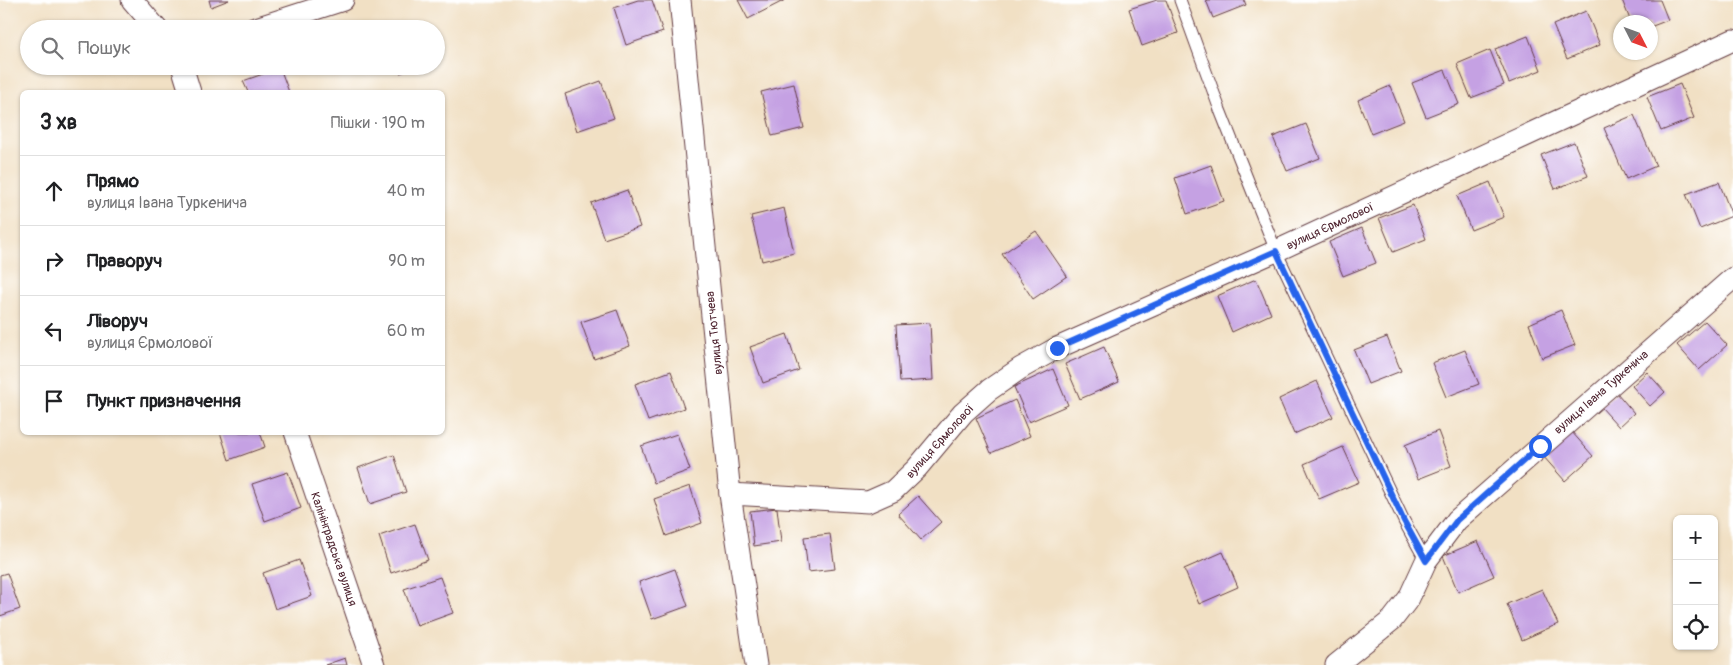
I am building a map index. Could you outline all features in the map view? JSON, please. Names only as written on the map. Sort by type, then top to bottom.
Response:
[{"type":"street","points":[[132,0],[149,20]]},
{"type":"street","points":[[281,20],[343,0]]},
{"type":"street","name":"вулиця Тютчева","points":[[680,0],[730,494],[756,665]]},
{"type":"street","name":"вулиця Єрмолової","points":[[730,494],[868,502],[893,491],[917,468],[963,413],[989,390],[1020,368],[1057,348],[1276,251],[1733,40]]},
{"type":"street","points":[[185,75],[189,90]]},
{"type":"street","name":"вулиця Івана Туркенича","points":[[1336,665],[1392,620],[1409,598],[1426,561],[1457,520],[1733,278]]},
{"type":"street","name":"Калінінградська вулиця","points":[[296,435],[374,665]]},
{"type":"lane","points":[[1180,0],[1220,110],[1276,251],[1404,521],[1426,561]]},
{"type":"building","points":[[209,0],[229,0],[211,7]]},
{"type":"building","points":[[638,0],[652,0],[663,32],[626,45],[614,8]]},
{"type":"building","points":[[738,0],[785,0],[748,19]]},
{"type":"building","points":[[1157,0],[1166,0],[1178,33],[1142,46],[1129,9]]},
{"type":"building","points":[[1206,0],[1244,0],[1246,5],[1213,18]]},
{"type":"building","points":[[1622,0],[1660,0],[1668,20],[1658,24],[1658,15],[1628,15]]},
{"type":"building","points":[[1586,11],[1600,45],[1567,59],[1553,25]]},
{"type":"building","points":[[1528,36],[1541,70],[1509,83],[1495,49]]},
{"type":"building","points":[[1490,50],[1504,85],[1471,98],[1457,64]]},
{"type":"building","points":[[1445,70],[1459,104],[1426,117],[1412,83]]},
{"type":"building","points":[[260,75],[283,75],[288,90],[247,90],[243,81]]},
{"type":"building","points":[[601,81],[614,118],[577,131],[565,94]]},
{"type":"building","points":[[794,84],[804,128],[772,136],[761,92]]},
{"type":"building","points":[[1680,84],[1694,118],[1661,131],[1647,97]]},
{"type":"building","points":[[1390,86],[1404,121],[1371,134],[1358,100]]},
{"type":"building","points":[[1634,115],[1656,166],[1626,179],[1604,128]]},
{"type":"building","points":[[1306,124],[1320,158],[1287,171],[1273,137]]},
{"type":"building","points":[[1574,142],[1588,176],[1555,189],[1541,155]]},
{"type":"building","points":[[1211,165],[1224,201],[1187,214],[1175,178]]},
{"type":"building","points":[[1490,182],[1504,217],[1471,230],[1457,196]]},
{"type":"building","points":[[1719,182],[1732,216],[1700,229],[1686,194]]},
{"type":"building","points":[[627,190],[640,227],[604,239],[591,203]]},
{"type":"building","points":[[1413,205],[1426,239],[1393,252],[1379,218]]},
{"type":"building","points":[[784,208],[794,253],[762,261],[751,216]]},
{"type":"building","points":[[1362,228],[1376,263],[1343,276],[1329,242]]},
{"type":"building","points":[[1036,231],[1067,276],[1033,299],[1002,254]]},
{"type":"building","points":[[1256,279],[1271,314],[1232,332],[1217,296]]},
{"type":"building","points":[[617,310],[630,346],[594,359],[581,322]]},
{"type":"building","points":[[1561,310],[1575,345],[1542,358],[1529,324]]},
{"type":"building","points":[[1705,321],[1727,345],[1699,370],[1677,345]]},
{"type":"building","points":[[930,323],[933,380],[900,382],[896,325]]},
{"type":"building","points":[[787,334],[799,370],[763,383],[750,347]]},
{"type":"building","points":[[1387,337],[1401,371],[1368,384],[1354,350]]},
{"type":"building","points":[[1104,347],[1119,382],[1080,399],[1065,364]]},
{"type":"building","points":[[1465,350],[1479,384],[1446,397],[1432,363]]},
{"type":"building","points":[[1053,369],[1068,405],[1029,422],[1014,387]]},
{"type":"building","points":[[671,371],[684,408],[648,421],[635,384]]},
{"type":"building","points":[[1647,372],[1665,392],[1650,406],[1632,386]]},
{"type":"building","points":[[1317,381],[1333,417],[1294,434],[1279,399]]},
{"type":"building","points":[[1617,393],[1634,413],[1619,427],[1601,407]]},
{"type":"building","points":[[1015,400],[1030,436],[991,453],[976,418]]},
{"type":"building","points":[[1438,431],[1451,466],[1418,479],[1405,445]]},
{"type":"building","points":[[1571,431],[1593,456],[1565,481],[1543,456]]},
{"type":"building","points":[[677,434],[690,470],[654,483],[641,446]]},
{"type":"building","points":[[221,435],[261,435],[265,447],[229,460]]},
{"type":"building","points":[[1343,447],[1359,482],[1319,499],[1304,464]]},
{"type":"building","points":[[394,455],[406,492],[370,504],[358,468]]},
{"type":"building","points":[[288,472],[301,508],[265,521],[252,484]]},
{"type":"building","points":[[690,486],[702,523],[666,536],[654,499]]},
{"type":"building","points":[[918,496],[941,522],[921,540],[898,514]]},
{"type":"building","points":[[777,508],[781,542],[754,546],[750,511]]},
{"type":"building","points":[[415,524],[428,560],[391,573],[379,536]]},
{"type":"building","points":[[830,534],[835,569],[808,572],[804,537]]},
{"type":"building","points":[[1478,541],[1494,576],[1458,592],[1443,556]]},
{"type":"building","points":[[1223,552],[1238,587],[1199,604],[1184,569]]},
{"type":"building","points":[[299,560],[312,596],[275,609],[263,573]]},
{"type":"building","points":[[675,569],[688,606],[652,619],[639,582]]},
{"type":"building","points":[[7,573],[20,609],[0,616],[0,575]]},
{"type":"building","points":[[440,577],[453,613],[417,626],[404,589]]},
{"type":"building","points":[[1542,589],[1558,624],[1522,640],[1507,604]]},
{"type":"building","points":[[345,658],[347,665],[325,665]]},
{"type":"route","points":[[1057,348],[1276,251],[1404,521],[1426,561],[1457,520],[1540,446]]}]
